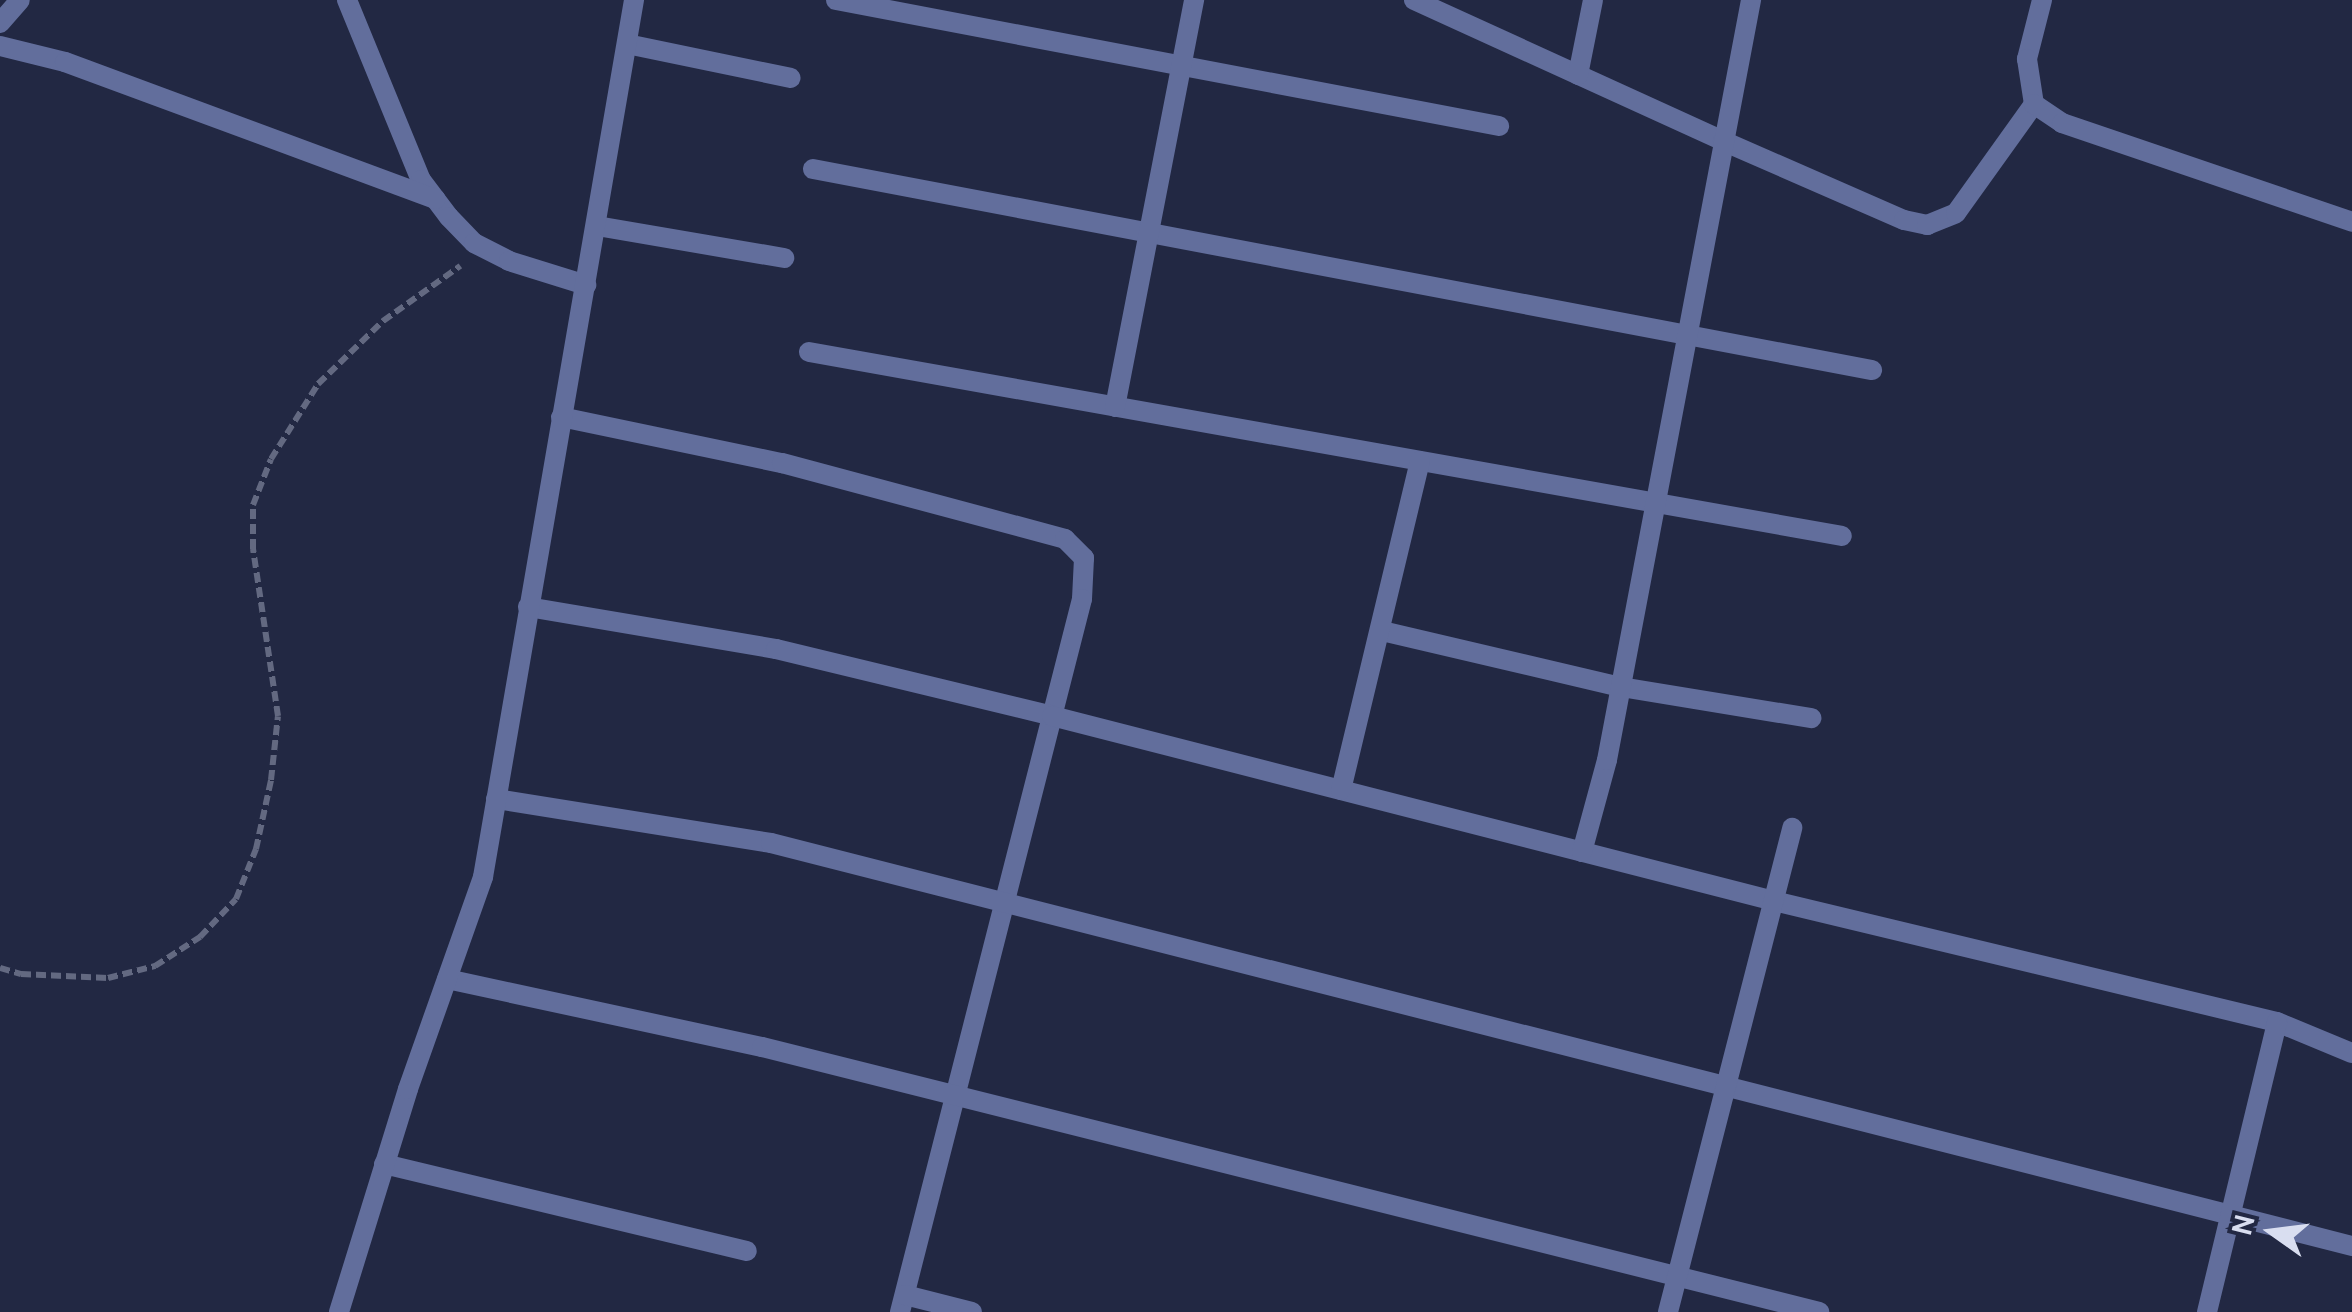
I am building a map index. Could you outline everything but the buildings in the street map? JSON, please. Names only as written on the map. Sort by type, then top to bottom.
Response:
[{"type":"street","points":[[0,23],[20,0]]},
{"type":"street","points":[[347,0],[421,180],[436,199],[474,243],[509,261],[586,285]]},
{"type":"street","points":[[339,1312],[384,1164],[483,877],[634,0]]},
{"type":"street","points":[[836,0],[1499,126]]},
{"type":"street","points":[[1116,406],[1194,0]]},
{"type":"street","points":[[1414,0],[1723,141],[1904,220],[1927,225],[1956,213],[2034,104],[2027,59],[2042,0]]},
{"type":"street","points":[[1578,75],[1593,0]]},
{"type":"street","points":[[1582,852],[1621,687],[1751,0]]},
{"type":"street","points":[[627,44],[791,78]]},
{"type":"street","points":[[0,46],[65,62],[436,199]]},
{"type":"street","points":[[2034,104],[2062,123],[2352,222]]},
{"type":"street","points":[[813,169],[1872,370]]},
{"type":"street","points":[[597,226],[784,258]]},
{"type":"street","points":[[809,352],[1842,536]]},
{"type":"street","points":[[561,416],[782,462],[1066,539],[1084,558],[1086,572],[1052,716],[902,1304],[972,1312]]},
{"type":"street","points":[[1341,790],[1420,461]]},
{"type":"street","points":[[528,607],[776,650],[1052,716],[1774,901],[2276,1022],[2352,1054]]},
{"type":"street","points":[[1382,631],[1621,687],[1811,718]]},
{"type":"street","points":[[496,799],[771,843],[2352,1246]]},
{"type":"street","points":[[1668,1312],[1792,828]]},
{"type":"street","points":[[447,979],[762,1047],[1819,1312]]},
{"type":"street","points":[[2206,1312],[2276,1022]]},
{"type":"street","points":[[384,1164],[748,1251]]},
{"type":"path","points":[[0,968],[21,974],[108,978],[155,966],[200,937],[236,899],[256,849],[271,780],[278,716],[252,548],[253,505],[271,458],[318,384],[383,322],[485,248]]}]
